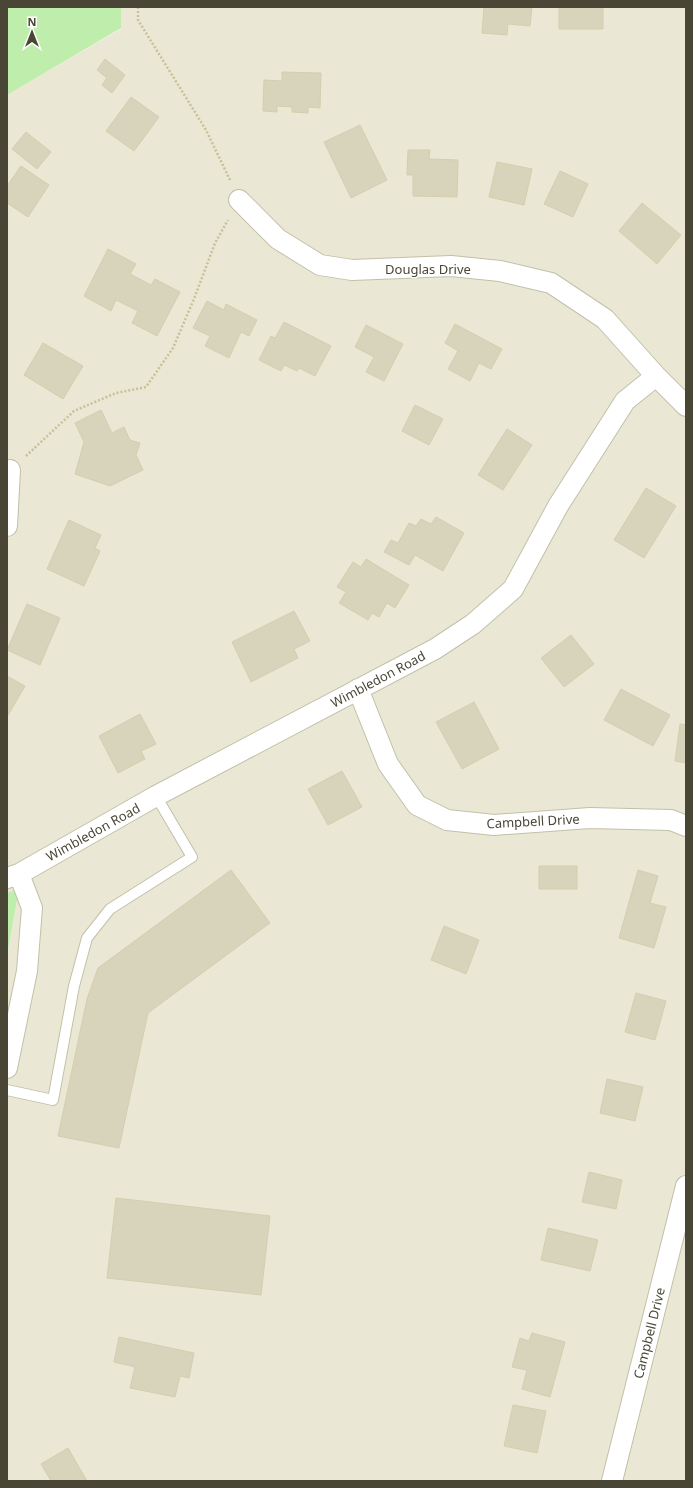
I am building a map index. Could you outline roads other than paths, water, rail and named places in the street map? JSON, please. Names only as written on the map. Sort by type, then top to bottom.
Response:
[{"type":"street","name":"Douglas Drive","points":[[239,200],[278,239],[320,265],[352,270],[451,266],[500,271],[551,283],[605,319],[656,376],[686,406]]},
{"type":"street","name":"Wimbledon Road","points":[[13,876],[156,796],[435,649],[473,624],[513,589],[558,506],[625,401],[656,376]]},
{"type":"street","points":[[7,526],[10,470]]},
{"type":"street","name":"Campbell Drive","points":[[358,689],[388,764],[412,800],[416,805],[447,820],[494,825],[590,818],[671,820],[686,826]]},
{"type":"street","points":[[7,1068],[27,971],[32,908],[13,876]]},
{"type":"street","name":"Campbell Drive","points":[[612,1481],[686,1186]]},
{"type":"lane","points":[[7,1090],[53,1100],[74,986],[87,938],[110,909],[192,857],[156,796]]}]
